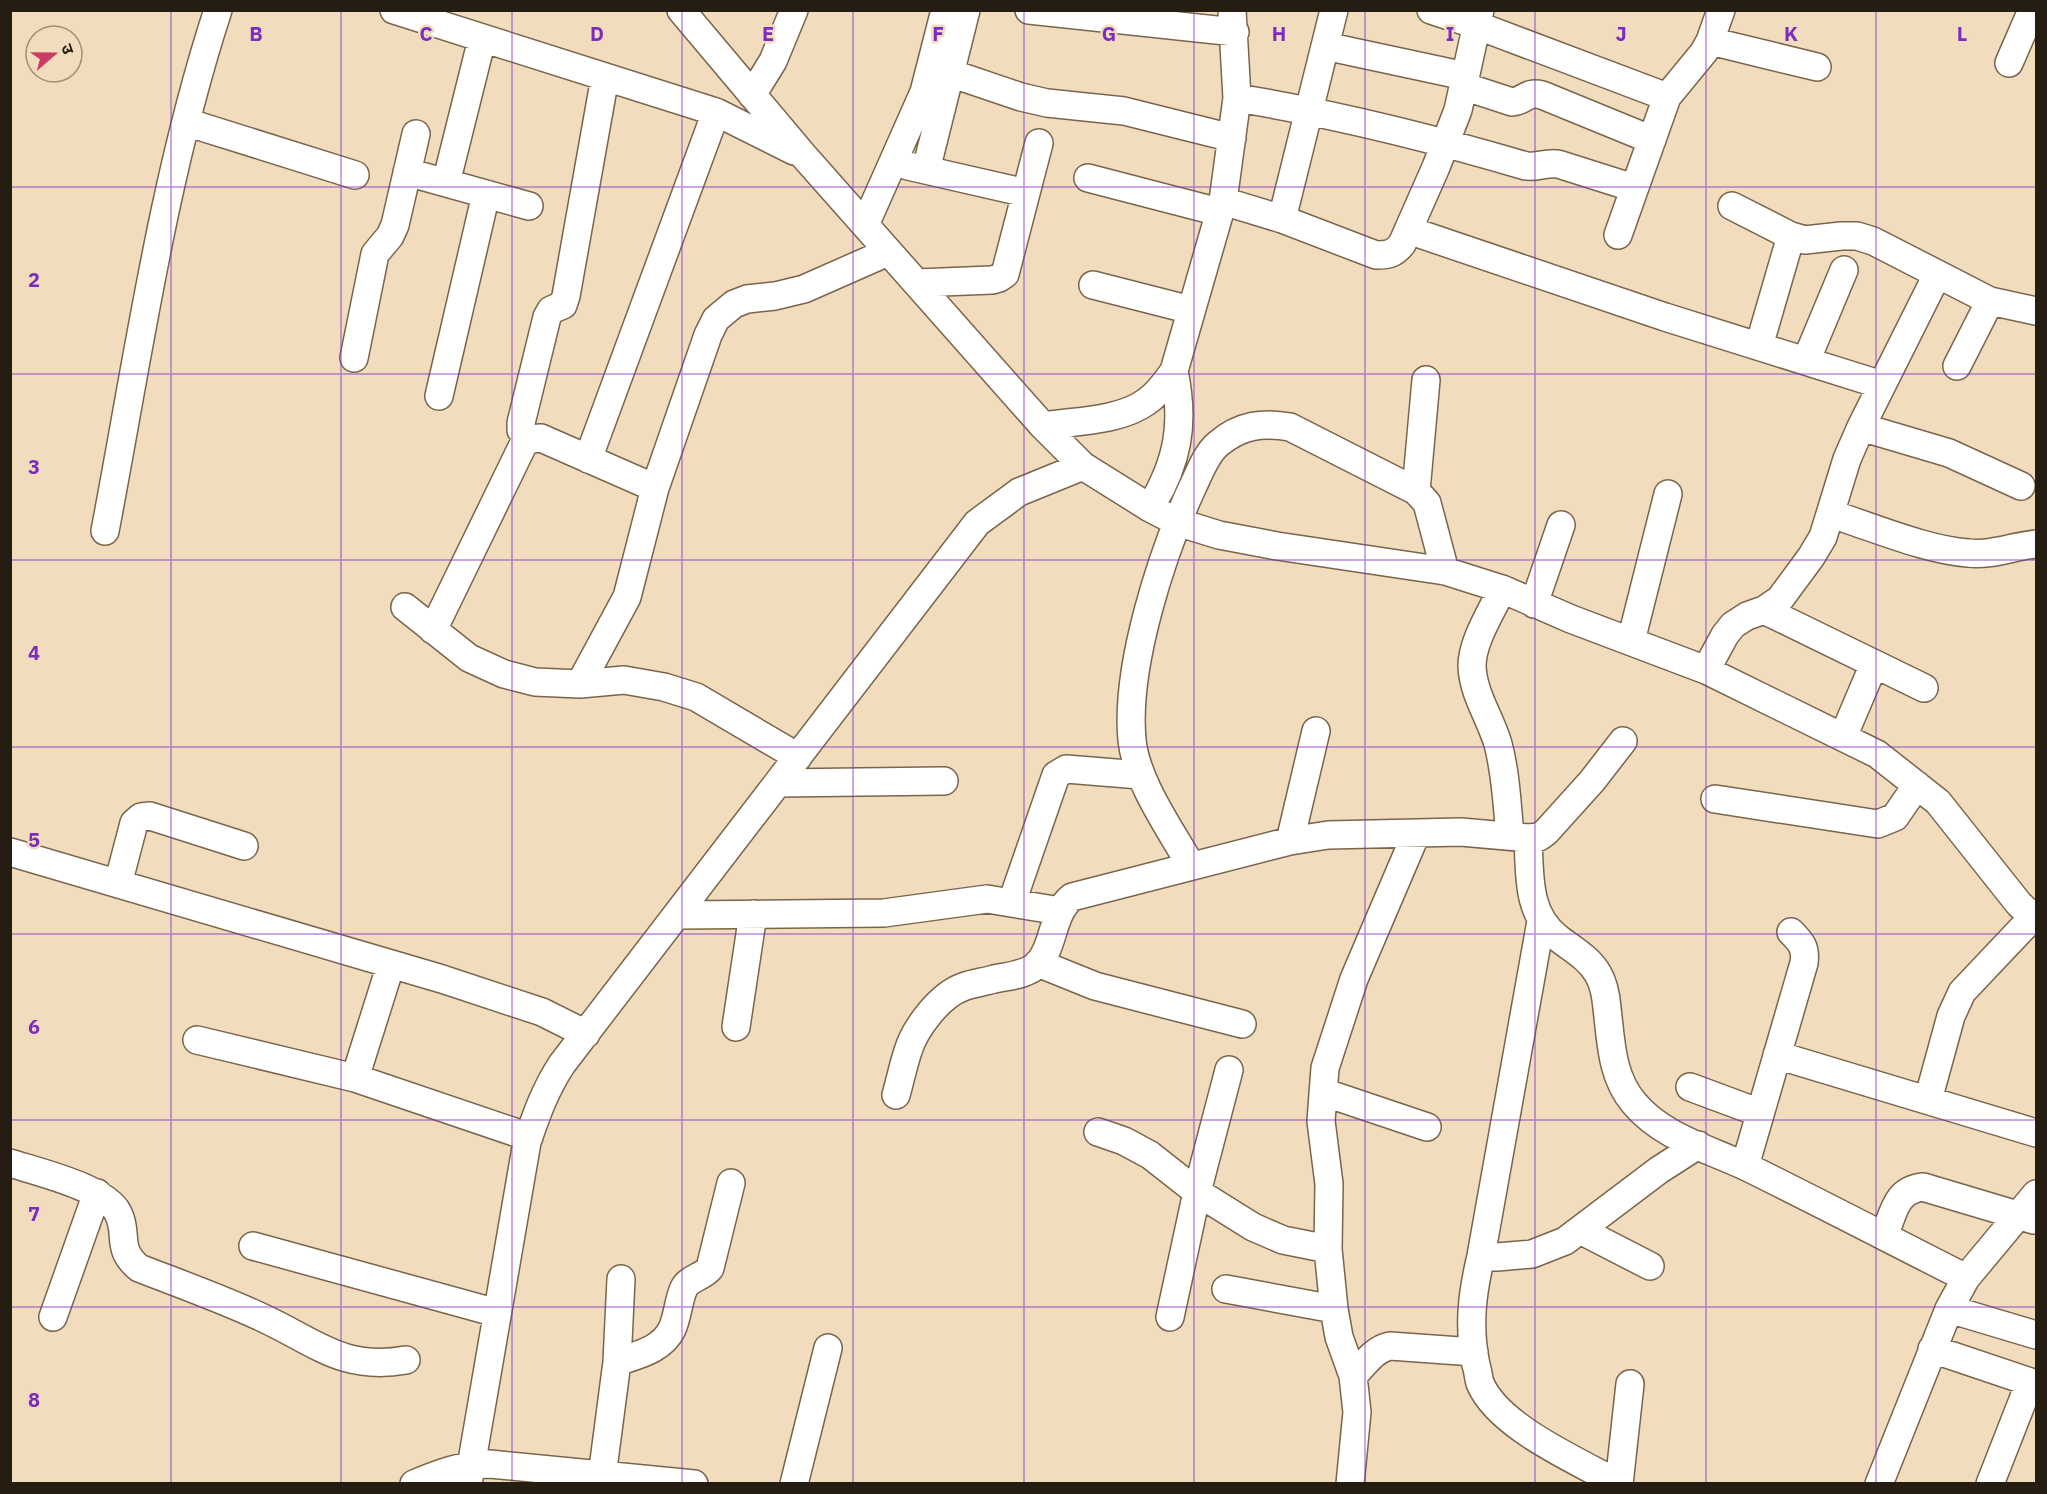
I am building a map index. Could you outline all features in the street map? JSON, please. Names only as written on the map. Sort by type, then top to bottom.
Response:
[{"type":"street","points":[[105,531],[165,216],[186,122],[218,10]]},
{"type":"street","points":[[394,10],[716,112],[803,155]]},
{"type":"street","points":[[752,95],[773,61],[794,10]]},
{"type":"street","points":[[865,225],[924,92],[945,10]]},
{"type":"street","points":[[927,170],[966,10]]},
{"type":"street","points":[[1029,10],[1233,21],[1237,98],[1221,206],[1174,371],[1161,389],[1146,402],[1123,414],[1043,426]]},
{"type":"street","points":[[1282,219],[1334,10]]},
{"type":"street","points":[[1431,10],[1478,18],[1672,91]]},
{"type":"street","points":[[2009,63],[2032,10]]},
{"type":"street","points":[[685,12],[752,95],[916,284],[1043,426],[1083,466],[1177,522],[1219,535],[1445,571],[1502,589],[1570,620],[1706,670],[1877,754],[1938,802],[2019,904],[2035,918],[1962,992],[1951,1016],[1928,1101]]},
{"type":"street","points":[[1618,235],[1672,91],[1710,41],[1714,12]]},
{"type":"street","points":[[1088,178],[1282,219],[1376,255],[1389,255],[1402,244],[1446,142],[1458,110],[1478,18]]},
{"type":"street","points":[[446,183],[482,39]]},
{"type":"street","points":[[1710,41],[1817,67]]},
{"type":"street","points":[[1325,46],[1464,81],[1512,102],[1519,101],[1533,93],[1542,95],[1652,140]]},
{"type":"street","points":[[950,73],[1021,97],[1047,103],[1124,111],[1232,138]]},
{"type":"street","points":[[530,439],[521,430],[520,423],[547,317],[550,310],[563,305],[566,296],[604,76]]},
{"type":"street","points":[[1237,98],[1310,110],[1446,142],[1526,166],[1534,167],[1544,163],[1558,164],[1634,188]]},
{"type":"street","points":[[588,459],[716,112]]},
{"type":"street","points":[[186,122],[356,175]]},
{"type":"street","points":[[354,358],[375,254],[390,236],[394,225],[416,134]]},
{"type":"street","points":[[916,284],[992,280],[1005,274],[1040,143]]},
{"type":"street","points":[[893,162],[1026,193]]},
{"type":"street","points":[[407,172],[529,206]]},
{"type":"street","points":[[438,396],[486,194]]},
{"type":"street","points":[[1732,206],[1791,236],[1805,240],[1857,236],[1873,241],[1990,301],[2037,311]]},
{"type":"street","points":[[1408,231],[1665,317],[1882,385]]},
{"type":"street","points":[[1759,346],[1791,236]]},
{"type":"street","points":[[580,684],[627,597],[655,488],[704,346],[716,319],[734,304],[747,299],[775,296],[804,289],[888,252]]},
{"type":"street","points":[[1806,361],[1844,270]]},
{"type":"street","points":[[1706,670],[1733,625],[1747,616],[1764,610],[1780,599],[1823,537],[1847,459],[1937,274]]},
{"type":"street","points":[[1093,285],[1191,310]]},
{"type":"street","points":[[1957,366],[1990,301]]},
{"type":"street","points":[[1150,508],[1172,466],[1178,442],[1179,394],[1174,371]]},
{"type":"street","points":[[1416,491],[1426,380]]},
{"type":"street","points":[[1191,866],[1140,775],[1132,741],[1132,692],[1147,619],[1177,522],[1205,462],[1216,445],[1232,433],[1250,425],[1271,423],[1290,427],[1416,491],[1427,503],[1445,571]]},
{"type":"street","points":[[1861,427],[1949,453],[2021,486]]},
{"type":"street","points":[[434,630],[523,445],[530,439],[541,438],[655,488]]},
{"type":"street","points":[[470,1474],[529,1137],[547,1086],[977,523],[1019,492],[1083,466]]},
{"type":"street","points":[[1630,641],[1668,494]]},
{"type":"street","points":[[1831,514],[1938,548],[1969,554],[2037,544]]},
{"type":"street","points":[[1534,604],[1561,525]]},
{"type":"street","points":[[1502,589],[1474,649],[1472,666],[1477,694],[1497,741],[1533,904],[1541,921],[1555,936],[1585,958],[1598,973],[1605,990],[1612,1055],[1619,1078],[1633,1102],[1660,1127],[1745,1166],[1966,1278]]},
{"type":"street","points":[[405,607],[469,658],[504,674],[535,682],[580,684],[624,680],[664,687],[696,697],[798,757]]},
{"type":"street","points":[[1764,610],[1924,688]]},
{"type":"street","points":[[1843,737],[1874,664]]},
{"type":"street","points":[[1290,841],[1316,731]]},
{"type":"street","points":[[896,1095],[908,1048],[927,1017],[944,997],[962,987],[1029,971],[1045,952],[1060,911],[1072,897],[1290,841],[1328,835],[1461,832],[1539,837],[1592,781],[1623,741]]},
{"type":"street","points":[[1012,902],[1056,775],[1066,769],[1140,775]]},
{"type":"street","points":[[778,783],[944,781]]},
{"type":"street","points":[[1715,799],[1878,824],[1895,817],[1917,785]]},
{"type":"street","points":[[118,884],[134,823],[141,817],[150,816],[244,846]]},
{"type":"street","points":[[1350,1484],[1357,1412],[1353,1377],[1334,1309],[1328,1249],[1329,1184],[1321,1121],[1325,1068],[1354,979],[1416,834]]},
{"type":"street","points":[[10,852],[391,964],[542,1012],[586,1034]]},
{"type":"street","points":[[677,915],[884,913],[987,899],[1060,911]]},
{"type":"street","points":[[736,1027],[753,914]]},
{"type":"street","points":[[1541,921],[1473,1291],[1471,1342],[1480,1383],[1495,1405],[1527,1433],[1619,1484],[1630,1384]]},
{"type":"street","points":[[1745,1166],[1804,963],[1806,950],[1802,942],[1791,932]]},
{"type":"street","points":[[1038,963],[1095,986],[1242,1024]]},
{"type":"street","points":[[355,1078],[391,964]]},
{"type":"street","points":[[197,1040],[355,1078],[529,1137]]},
{"type":"street","points":[[1777,1055],[2037,1133]]},
{"type":"street","points":[[1170,1317],[1197,1192],[1229,1070]]},
{"type":"street","points":[[1690,1087],[1760,1113]]},
{"type":"street","points":[[1323,1092],[1427,1127]]},
{"type":"street","points":[[1098,1132],[1124,1141],[1150,1155],[1197,1192],[1253,1227],[1284,1240],[1328,1249]]},
{"type":"street","points":[[1481,1256],[1532,1254],[1565,1240],[1659,1170],[1698,1145]]},
{"type":"street","points":[[10,1163],[97,1192],[110,1201],[119,1215],[124,1249],[129,1260],[139,1268],[263,1318],[341,1358],[384,1364],[406,1360]]},
{"type":"street","points":[[617,1362],[650,1351],[661,1344],[672,1330],[685,1287],[710,1268],[731,1183]]},
{"type":"street","points":[[1884,1236],[1901,1196],[1910,1188],[1923,1187],[2027,1219]]},
{"type":"street","points":[[53,1317],[97,1192]]},
{"type":"street","points":[[1880,1484],[1948,1309],[1966,1278],[2027,1219],[2037,1194]]},
{"type":"street","points":[[1580,1230],[1650,1266]]},
{"type":"street","points":[[253,1246],[497,1313]]},
{"type":"street","points":[[602,1479],[617,1362],[621,1279]]},
{"type":"street","points":[[1226,1289],[1334,1309]]},
{"type":"street","points":[[1948,1309],[2037,1335]]},
{"type":"street","points":[[1353,1377],[1383,1347],[1474,1352]]},
{"type":"street","points":[[794,1484],[828,1348]]},
{"type":"street","points":[[1932,1349],[2033,1383],[1990,1484]]},
{"type":"street","points":[[414,1484],[448,1470],[470,1474],[490,1464],[602,1479],[694,1484]]}]
